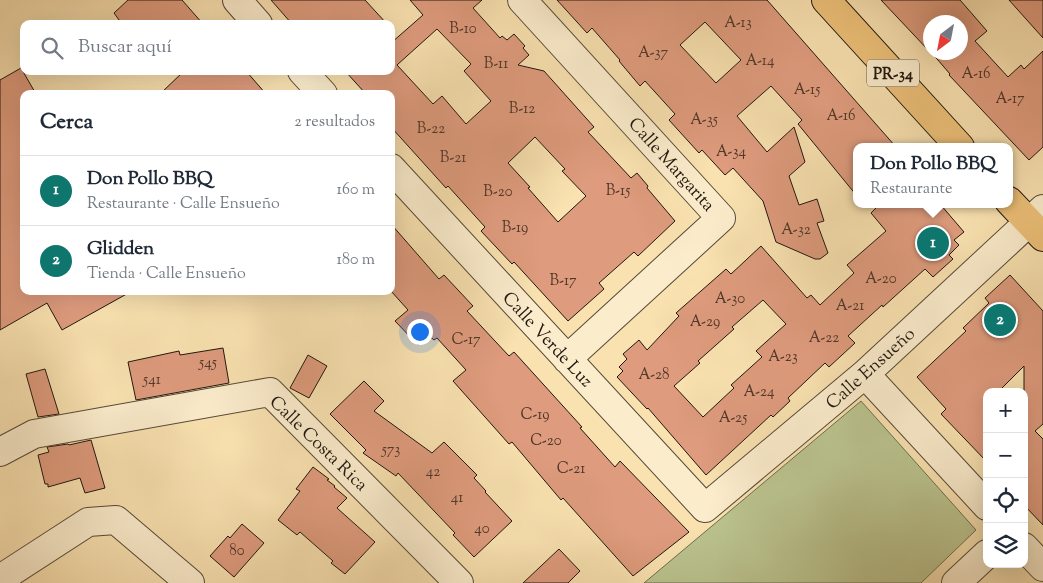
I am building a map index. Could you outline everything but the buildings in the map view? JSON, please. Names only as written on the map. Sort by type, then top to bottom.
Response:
[{"type":"main road","name":"PR-34","points":[[826,0],[956,143]]},
{"type":"main road","points":[[1013,204],[1038,223]]},
{"type":"street","points":[[237,0],[254,20]]},
{"type":"street","name":"Calle Margarita","points":[[522,0],[721,218],[567,359]]},
{"type":"street","points":[[306,75],[319,90]]},
{"type":"street","name":"Calle Verde Luz","points":[[395,172],[705,508]]},
{"type":"street","name":"Calle Ensueño","points":[[705,508],[865,374],[1038,223]]},
{"type":"street","points":[[865,374],[983,502]]},
{"type":"street","name":"Calle Costa Rica","points":[[0,452],[34,434],[270,392],[459,583]]},
{"type":"street","points":[[0,579],[88,522],[116,520],[190,583]]},
{"type":"street","points":[[1028,551],[1043,567]]},
{"type":"street","points":[[956,583],[983,558]]},
{"type":"green space","points":[[861,401],[976,530],[921,583],[644,583]]},
{"type":"place","name":"Don Pollo BBQ","points":[[933,243]]},
{"type":"place","name":"Glidden","points":[[1000,320]]}]
